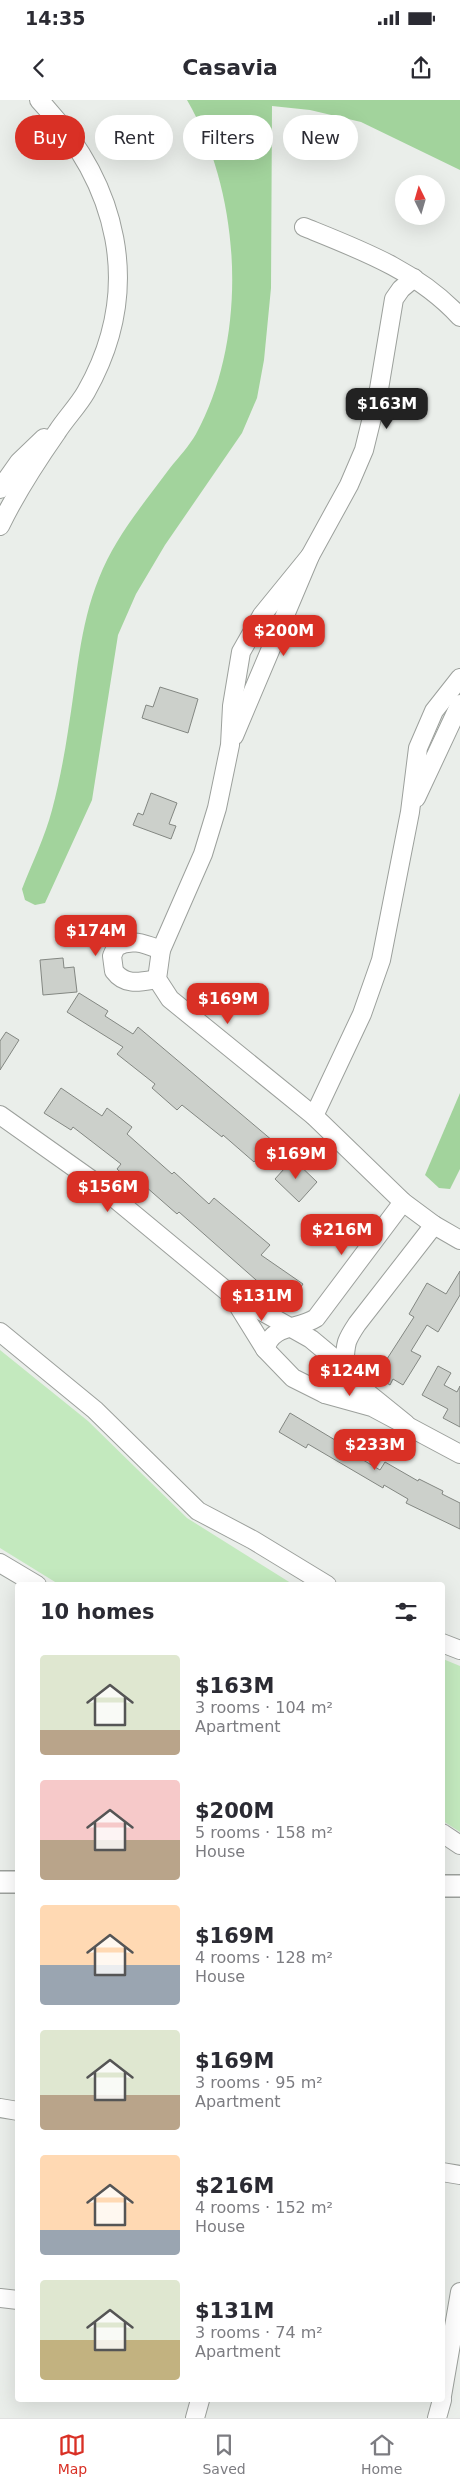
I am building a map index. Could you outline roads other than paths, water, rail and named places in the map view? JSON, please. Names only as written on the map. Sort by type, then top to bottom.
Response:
[{"type":"street","points":[[0,526],[29,474],[85,394],[110,336],[116,309],[118,259],[114,230],[105,200],[91,169],[73,141],[39,100]]},
{"type":"street","points":[[304,227],[359,249],[396,267],[414,278],[449,305],[460,317]]},
{"type":"street","points":[[230,745],[310,556],[349,485],[364,450],[378,397],[394,299],[400,289],[414,278]]},
{"type":"street","points":[[0,489],[19,462],[64,422]]},
{"type":"street","points":[[310,556],[262,615],[248,635],[241,652],[232,706],[230,745],[217,808],[206,846],[161,950],[156,979],[170,999],[314,1116],[403,1202],[434,1225],[460,1240]]},
{"type":"street","points":[[314,1116],[362,1014],[375,979],[386,937],[397,870],[410,812],[415,761],[423,734],[434,711],[460,678]]},
{"type":"street","points":[[410,812],[460,704]]},
{"type":"street","points":[[156,979],[138,982],[128,981],[118,976],[114,971],[112,956],[116,947],[129,942],[136,942],[161,950]]},
{"type":"street","points":[[0,1115],[96,1183],[229,1293],[243,1310],[266,1349],[293,1378],[325,1394],[361,1402],[460,1454]]},
{"type":"street","points":[[266,1349],[274,1333],[290,1326],[307,1323],[316,1318],[403,1202]]},
{"type":"street","points":[[325,1394],[337,1388],[345,1371],[345,1356],[350,1336],[434,1225]]},
{"type":"street","points":[[229,1293],[290,1326],[324,1349],[359,1386],[406,1424]]},
{"type":"street","points":[[0,1332],[95,1410],[198,1511],[252,1540],[322,1582]]},
{"type":"street","points":[[1,1566],[31,1582]]},
{"type":"street","points":[[445,1644],[460,1650]]},
{"type":"street","points":[[445,1835],[460,1845]]},
{"type":"street","points":[[0,1882],[15,1882]]},
{"type":"street","points":[[445,1886],[460,1886]]},
{"type":"street","points":[[0,2108],[15,2110]]},
{"type":"street","points":[[445,2172],[460,2175]]},
{"type":"street","points":[[445,2385],[451,2363],[460,2292]]},
{"type":"street","points":[[0,2298],[15,2300]]},
{"type":"street","points":[[196,2418],[200,2402]]},
{"type":"street","points":[[437,2418],[441,2402]]}]
